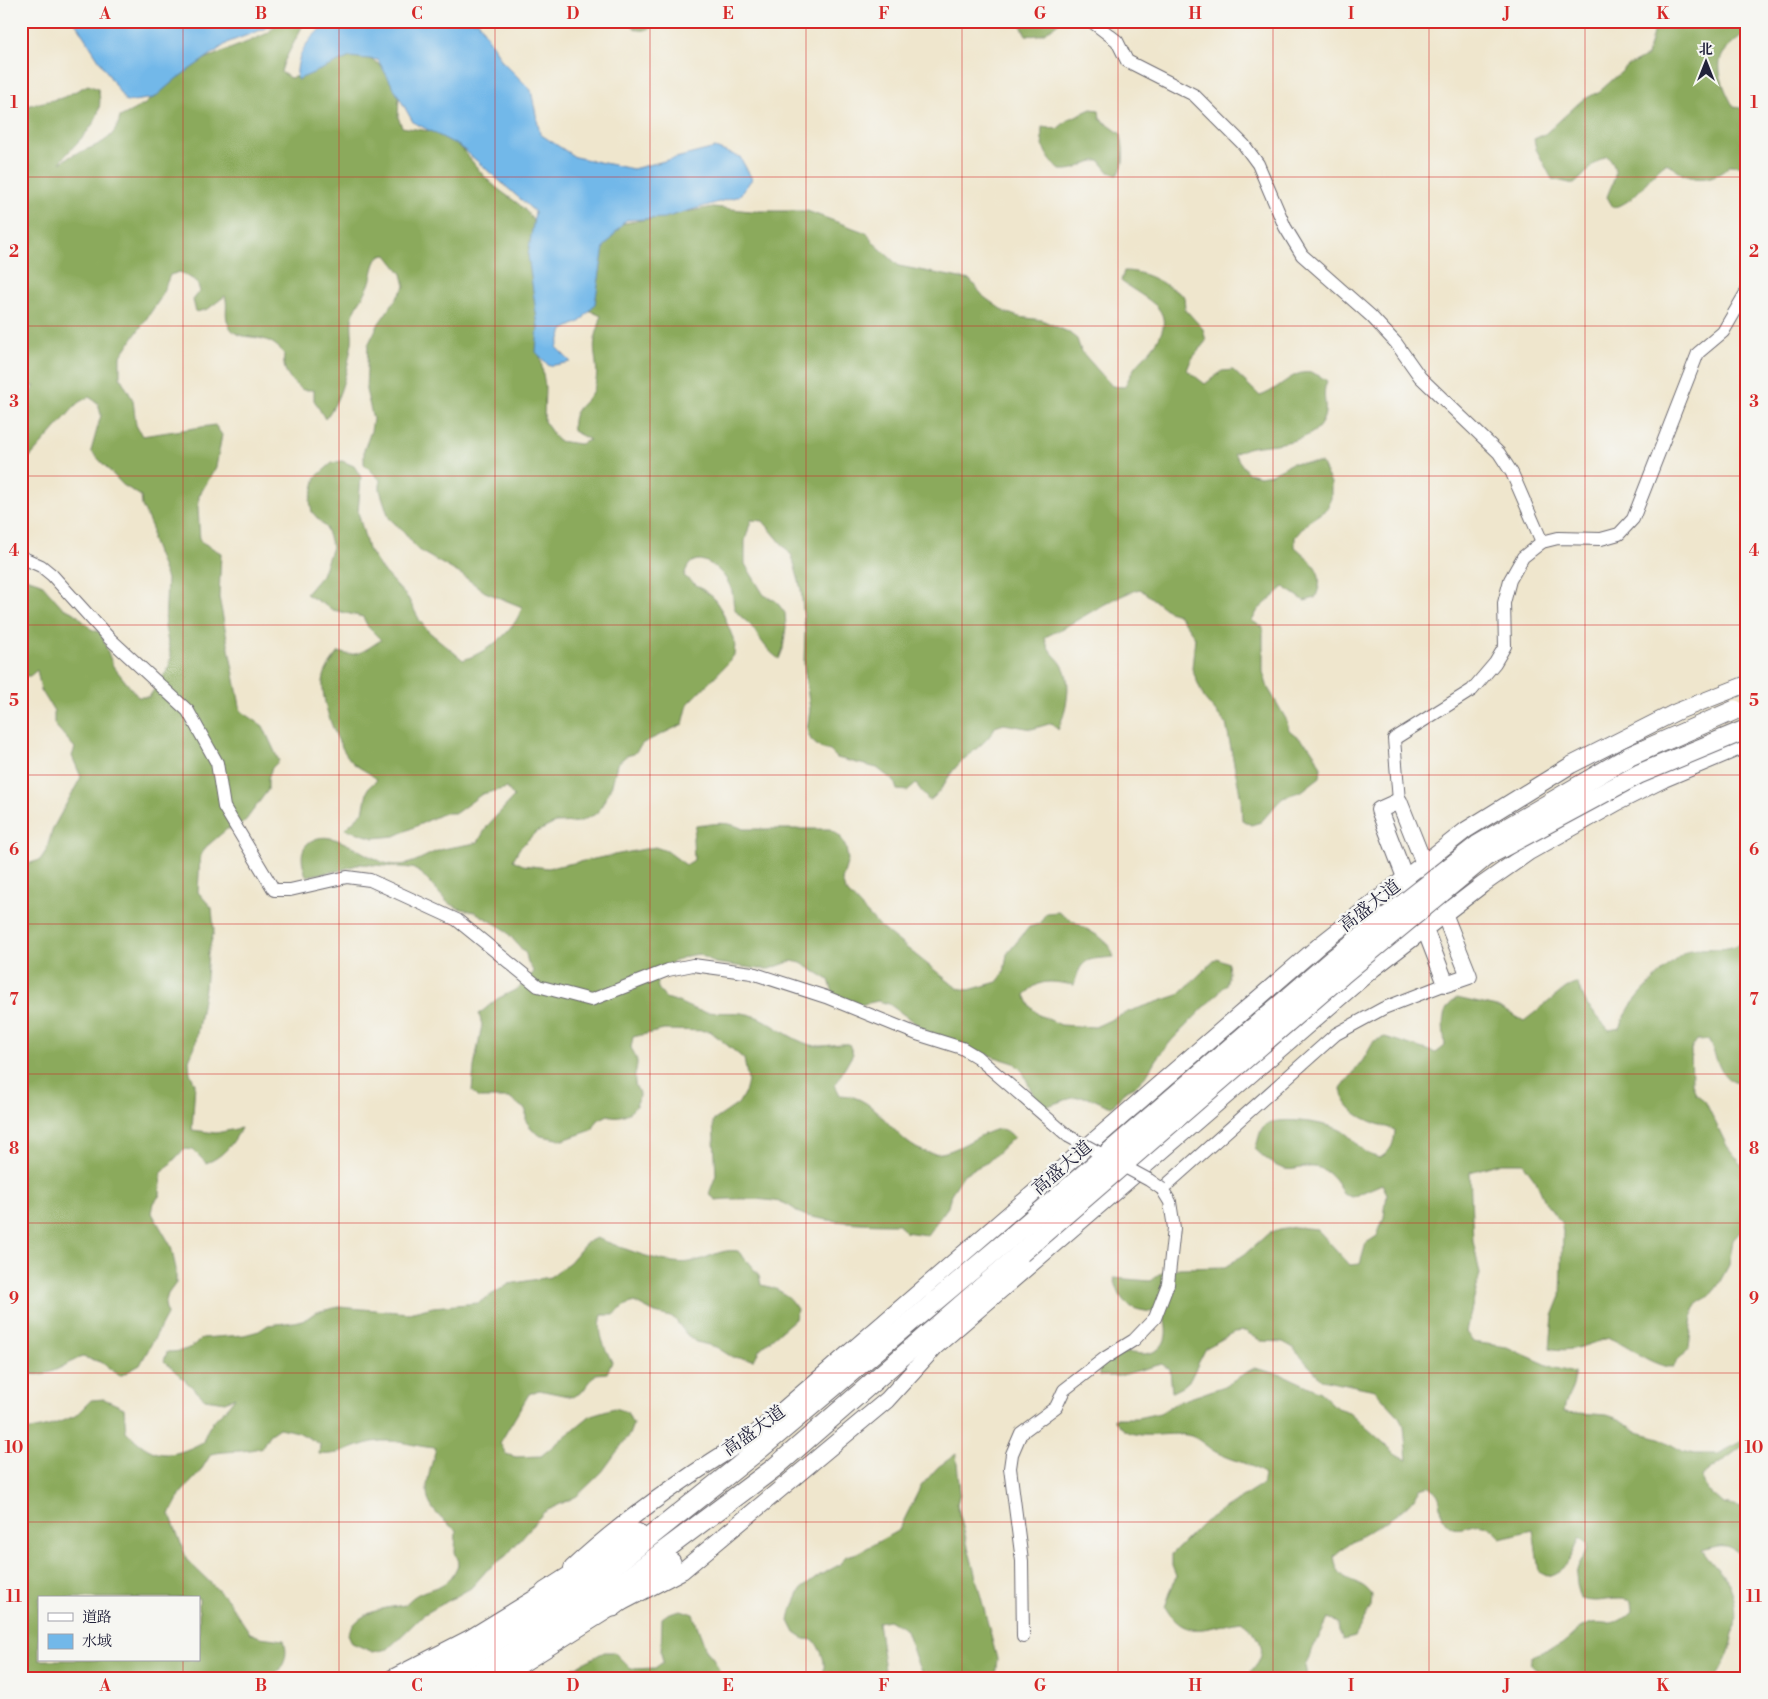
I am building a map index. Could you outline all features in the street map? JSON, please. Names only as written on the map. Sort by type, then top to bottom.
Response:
[{"type":"highway","name":"高盛大道","points":[[468,1678],[488,1668],[617,1586],[774,1468],[1015,1245],[1332,960],[1478,845],[1630,756],[1741,708]]},
{"type":"highway","name":"高盛大道","points":[[427,1678],[479,1652],[607,1571],[1015,1245],[1485,858],[1638,774],[1746,734]]},
{"type":"highway","points":[[546,1592],[760,1449]]},
{"type":"highway","points":[[613,1607],[677,1557],[774,1468]]},
{"type":"main road","name":"高盛大道","points":[[392,1678],[470,1638],[546,1592],[591,1550],[703,1466],[754,1435],[1321,944],[1466,830],[1571,765],[1676,712],[1747,684]]},
{"type":"main road","name":"高盛大道","points":[[500,1678],[613,1607],[682,1570],[880,1407],[934,1347],[1374,968],[1445,916],[1482,885],[1529,852],[1746,734]]},
{"type":"main road","points":[[1399,801],[1424,864],[1469,976],[1446,984],[1379,810],[1399,801]]},
{"type":"street","points":[[1091,21],[1117,41],[1127,60],[1194,95],[1244,145],[1258,164],[1285,227],[1302,254],[1371,316],[1396,343],[1420,377],[1499,453],[1512,473],[1542,542]]},
{"type":"street","points":[[1399,801],[1394,739],[1472,690],[1495,663],[1506,646],[1504,603],[1510,580],[1523,557],[1542,542],[1558,538],[1600,539],[1620,534],[1633,519],[1698,353],[1723,332],[1747,291]]},
{"type":"street","points":[[21,557],[40,566],[52,575],[109,638],[188,711],[217,763],[224,807],[274,890],[290,890],[347,877],[370,880],[456,920],[538,986],[591,1000],[668,970],[693,965],[752,973],[826,997],[917,1034],[962,1048],[977,1057],[1068,1136],[1162,1190],[1170,1202],[1174,1228],[1168,1284],[1155,1318],[1134,1340],[1105,1358],[1064,1390],[1056,1407],[1021,1433],[1012,1454],[1010,1468],[1022,1561],[1023,1637]]},
{"type":"street","points":[[1162,1190],[1336,1034],[1384,1008],[1446,984]]},
{"type":"green space","points":[[279,21],[305,21],[284,62],[281,72],[290,78],[314,72],[333,56],[367,57],[382,66],[399,94],[398,117],[402,127],[449,137],[463,149],[495,187],[526,211],[532,219],[541,243],[538,342],[545,386],[544,421],[558,441],[580,444],[590,440],[573,431],[573,422],[577,410],[588,398],[595,385],[597,373],[594,345],[601,316],[582,307],[566,291],[620,224],[713,207],[750,211],[807,211],[867,233],[874,243],[899,266],[970,280],[984,297],[1005,312],[1019,317],[1042,320],[1068,332],[1077,339],[1081,351],[1112,386],[1124,387],[1135,367],[1158,340],[1163,324],[1158,308],[1121,281],[1124,271],[1148,276],[1184,296],[1185,309],[1203,329],[1206,341],[1191,360],[1187,370],[1205,384],[1222,371],[1233,370],[1260,396],[1300,374],[1317,375],[1327,381],[1324,392],[1324,417],[1317,429],[1300,438],[1249,448],[1234,454],[1248,473],[1260,476],[1271,474],[1292,463],[1321,463],[1331,483],[1331,498],[1327,509],[1309,521],[1295,537],[1295,547],[1312,563],[1319,575],[1318,590],[1315,598],[1305,601],[1284,587],[1258,610],[1252,621],[1263,627],[1263,672],[1268,688],[1286,719],[1289,730],[1309,746],[1321,767],[1320,777],[1302,791],[1283,797],[1261,822],[1251,825],[1242,820],[1241,799],[1226,724],[1204,698],[1192,669],[1195,637],[1178,614],[1168,611],[1140,589],[1103,605],[1045,637],[1049,648],[1061,663],[1067,679],[1066,705],[1058,730],[1052,723],[1032,729],[1004,724],[995,727],[983,743],[958,765],[938,793],[929,801],[916,784],[908,791],[897,790],[894,781],[877,768],[837,758],[830,751],[820,748],[811,740],[807,730],[810,710],[804,665],[805,631],[801,589],[792,556],[763,521],[751,520],[745,541],[745,564],[764,595],[776,601],[785,613],[786,627],[783,649],[779,659],[774,656],[752,627],[736,611],[733,595],[724,576],[709,563],[698,560],[692,562],[684,576],[713,597],[722,611],[735,643],[734,655],[688,704],[683,724],[643,743],[634,754],[626,756],[617,764],[612,785],[598,813],[579,822],[555,823],[535,833],[519,849],[513,860],[523,865],[548,868],[655,847],[667,851],[686,865],[694,860],[693,838],[696,826],[720,823],[731,824],[743,829],[830,829],[840,836],[846,848],[848,860],[842,880],[845,890],[877,924],[957,988],[969,990],[997,982],[1004,973],[1007,954],[1029,927],[1039,924],[1046,913],[1058,912],[1100,937],[1109,945],[1114,957],[1088,961],[1080,968],[1074,985],[1053,982],[1042,983],[1036,985],[1025,995],[1030,1006],[1039,1015],[1061,1025],[1095,1027],[1130,1011],[1178,995],[1217,958],[1228,963],[1229,973],[1226,985],[1172,1040],[1156,1059],[1146,1076],[1137,1085],[1125,1091],[1112,1107],[1092,1099],[1078,1097],[1045,1107],[1036,1101],[1023,1072],[1014,1063],[954,1044],[929,1033],[889,1004],[878,1001],[845,1008],[836,1002],[829,980],[801,963],[792,961],[769,969],[759,969],[715,963],[699,954],[675,961],[656,976],[658,988],[665,998],[696,1010],[743,1013],[757,1017],[797,1040],[811,1045],[849,1044],[853,1054],[835,1085],[840,1095],[854,1097],[866,1103],[906,1141],[917,1148],[930,1153],[940,1153],[950,1151],[998,1129],[1009,1132],[1014,1137],[988,1162],[964,1174],[951,1194],[948,1207],[927,1235],[905,1232],[899,1224],[830,1220],[804,1215],[788,1205],[774,1201],[753,1199],[716,1200],[709,1194],[716,1175],[713,1121],[738,1104],[745,1092],[748,1081],[744,1059],[710,1031],[664,1030],[633,1037],[631,1048],[637,1063],[635,1083],[639,1094],[636,1105],[629,1113],[619,1116],[608,1115],[598,1120],[592,1130],[563,1140],[541,1136],[532,1130],[526,1121],[526,1110],[509,1098],[478,1098],[472,1091],[474,1067],[482,1025],[479,1014],[497,999],[519,988],[534,972],[528,963],[526,954],[504,929],[475,912],[458,908],[447,902],[421,873],[412,868],[360,864],[338,871],[306,876],[302,857],[307,844],[321,837],[342,842],[387,864],[403,865],[414,862],[440,850],[478,842],[488,825],[514,797],[507,788],[482,794],[456,813],[444,813],[395,836],[374,838],[345,829],[363,812],[368,788],[377,780],[352,762],[341,746],[328,713],[323,682],[329,666],[339,652],[356,654],[381,640],[368,627],[363,617],[333,610],[306,594],[322,575],[332,547],[326,528],[312,512],[310,501],[316,477],[332,463],[342,461],[354,466],[361,477],[358,512],[368,549],[382,570],[408,598],[420,621],[428,631],[463,660],[481,652],[507,633],[522,607],[485,592],[462,575],[418,550],[405,533],[389,518],[380,490],[380,480],[364,464],[364,450],[373,419],[366,390],[368,345],[379,323],[405,286],[402,274],[387,255],[379,256],[369,285],[355,311],[352,320],[352,343],[343,383],[336,402],[325,419],[314,400],[314,390],[303,390],[287,375],[284,366],[284,354],[276,345],[259,338],[243,336],[231,329],[226,317],[225,296],[208,309],[196,312],[193,300],[200,291],[196,281],[180,272],[170,275],[160,299],[120,357],[120,377],[133,400],[136,425],[142,436],[215,425],[222,435],[216,467],[199,496],[200,541],[221,553],[219,597],[241,711],[263,726],[279,761],[272,768],[268,778],[268,790],[246,820],[237,828],[227,829],[206,847],[200,857],[198,892],[212,908],[214,931],[208,954],[205,988],[195,1046],[189,1060],[190,1073],[195,1084],[192,1130],[216,1133],[241,1128],[227,1149],[212,1161],[206,1163],[193,1150],[184,1149],[161,1174],[160,1195],[154,1203],[152,1213],[171,1246],[176,1269],[176,1283],[168,1294],[165,1304],[167,1315],[140,1365],[120,1376],[101,1362],[82,1357],[45,1374],[31,1374],[30,1364],[21,1353],[21,866],[40,860],[46,851],[53,828],[81,777],[72,756],[75,748],[54,724],[54,711],[41,690],[37,670],[30,676],[21,676],[21,576],[41,583],[63,608],[75,613],[91,629],[101,633],[113,666],[138,697],[149,697],[168,669],[171,658],[165,627],[167,579],[152,540],[152,528],[142,506],[141,496],[123,485],[91,451],[101,415],[98,403],[89,397],[79,402],[31,456],[21,462],[30,445],[31,435],[23,421],[21,410],[25,399],[35,386],[21,387],[21,107],[62,98],[88,85],[98,89],[100,101],[94,121],[60,163],[68,157],[104,141],[117,127],[120,117],[145,104],[187,66],[268,33]]},
{"type":"green space","points":[[629,21],[666,21],[646,30],[641,30],[633,26]]},
{"type":"green space","points":[[1061,21],[1045,32],[1032,36],[1026,35],[1019,22]]},
{"type":"green space","points":[[1656,21],[1747,21],[1747,32],[1732,44],[1721,58],[1720,70],[1723,84],[1734,107],[1747,109],[1747,166],[1730,165],[1714,176],[1701,179],[1688,177],[1666,163],[1628,201],[1613,207],[1607,197],[1614,181],[1615,172],[1612,162],[1607,156],[1574,184],[1552,179],[1536,149],[1534,139],[1545,134],[1581,101],[1600,91],[1628,66],[1647,56]]},
{"type":"green space","points":[[1091,109],[1099,110],[1100,119],[1121,134],[1123,161],[1117,175],[1109,172],[1100,161],[1090,162],[1078,168],[1060,170],[1045,151],[1042,140],[1042,127],[1057,129],[1069,119]]},
{"type":"green space","points":[[1747,940],[1747,1084],[1737,1083],[1725,1076],[1708,1040],[1697,1040],[1691,1049],[1692,1083],[1696,1094],[1705,1101],[1727,1146],[1747,1171],[1747,1229],[1740,1232],[1733,1240],[1729,1265],[1717,1287],[1710,1296],[1699,1302],[1694,1310],[1689,1347],[1673,1367],[1657,1364],[1609,1338],[1573,1349],[1550,1348],[1553,1316],[1561,1296],[1563,1232],[1561,1222],[1546,1204],[1536,1181],[1523,1163],[1501,1163],[1470,1172],[1473,1241],[1480,1274],[1466,1332],[1473,1342],[1507,1347],[1552,1367],[1574,1373],[1572,1389],[1566,1401],[1564,1412],[1607,1415],[1619,1419],[1638,1432],[1660,1438],[1682,1451],[1695,1454],[1718,1454],[1747,1439],[1747,1443],[1701,1477],[1707,1489],[1724,1504],[1747,1509],[1747,1561],[1727,1546],[1717,1546],[1702,1550],[1727,1581],[1735,1605],[1735,1630],[1732,1643],[1716,1678],[1545,1678],[1531,1665],[1533,1656],[1559,1646],[1580,1629],[1590,1624],[1617,1622],[1632,1611],[1631,1601],[1625,1599],[1588,1601],[1581,1599],[1576,1575],[1587,1544],[1580,1537],[1572,1556],[1564,1566],[1554,1574],[1547,1576],[1539,1572],[1533,1530],[1501,1538],[1493,1530],[1485,1526],[1454,1528],[1443,1519],[1438,1495],[1430,1486],[1420,1489],[1402,1510],[1344,1547],[1334,1556],[1336,1566],[1344,1577],[1361,1585],[1372,1595],[1371,1607],[1355,1637],[1343,1640],[1338,1623],[1328,1619],[1305,1665],[1307,1678],[1249,1678],[1259,1661],[1261,1649],[1255,1633],[1246,1625],[1241,1621],[1208,1628],[1190,1629],[1181,1625],[1173,1618],[1165,1607],[1176,1576],[1172,1566],[1172,1554],[1204,1522],[1262,1485],[1264,1474],[1249,1465],[1216,1452],[1191,1436],[1181,1434],[1138,1435],[1120,1427],[1114,1418],[1137,1418],[1160,1413],[1178,1402],[1222,1387],[1254,1368],[1286,1376],[1320,1392],[1337,1408],[1349,1412],[1396,1454],[1407,1460],[1404,1426],[1398,1415],[1375,1390],[1321,1379],[1292,1347],[1283,1342],[1261,1341],[1245,1331],[1235,1332],[1206,1348],[1190,1380],[1172,1392],[1170,1370],[1162,1364],[1119,1376],[1099,1376],[1099,1364],[1121,1353],[1144,1354],[1152,1352],[1158,1349],[1165,1340],[1166,1327],[1162,1313],[1143,1311],[1130,1306],[1121,1296],[1114,1278],[1150,1281],[1159,1274],[1179,1268],[1225,1267],[1245,1254],[1270,1232],[1295,1227],[1317,1229],[1350,1265],[1360,1264],[1366,1243],[1377,1236],[1384,1217],[1387,1194],[1382,1184],[1352,1197],[1343,1194],[1330,1174],[1320,1168],[1281,1168],[1255,1149],[1263,1127],[1268,1123],[1289,1120],[1326,1125],[1342,1131],[1367,1153],[1380,1158],[1392,1146],[1395,1130],[1370,1121],[1354,1112],[1348,1106],[1341,1089],[1363,1060],[1374,1041],[1385,1037],[1436,1053],[1445,1046],[1443,1025],[1445,1013],[1451,1003],[1457,998],[1501,1008],[1524,1021],[1566,988],[1577,983],[1587,1005],[1609,1030],[1620,1028],[1630,1007],[1641,994],[1659,975],[1686,952],[1732,947]]},
{"type":"green space","points":[[596,1238],[655,1259],[668,1261],[690,1262],[725,1251],[738,1251],[759,1275],[761,1285],[778,1290],[790,1299],[797,1309],[795,1319],[760,1349],[754,1360],[732,1357],[716,1347],[697,1342],[687,1335],[674,1318],[655,1313],[634,1302],[624,1306],[614,1315],[602,1315],[601,1334],[612,1362],[607,1373],[596,1374],[582,1392],[573,1397],[539,1390],[529,1394],[500,1443],[506,1454],[516,1457],[541,1456],[591,1415],[614,1408],[627,1412],[633,1424],[629,1435],[602,1472],[577,1496],[544,1512],[506,1556],[487,1570],[471,1588],[423,1615],[388,1649],[373,1652],[352,1643],[348,1634],[352,1627],[364,1616],[372,1612],[405,1605],[420,1593],[442,1585],[454,1573],[459,1562],[455,1552],[456,1530],[435,1512],[427,1494],[429,1474],[436,1448],[382,1441],[335,1453],[319,1454],[320,1444],[298,1432],[279,1428],[269,1435],[262,1447],[211,1454],[200,1472],[181,1493],[170,1514],[187,1560],[227,1599],[250,1633],[260,1637],[284,1640],[285,1658],[278,1671],[268,1678],[31,1678],[21,1669],[21,1432],[49,1426],[75,1416],[91,1400],[104,1399],[124,1408],[126,1431],[145,1447],[153,1452],[162,1454],[180,1452],[203,1442],[209,1427],[235,1397],[225,1402],[205,1399],[164,1361],[167,1352],[186,1349],[202,1338],[244,1335],[259,1331],[268,1325],[306,1319],[316,1312],[339,1307],[409,1313],[433,1307],[478,1303],[509,1284],[550,1277],[570,1262],[586,1243]]},
{"type":"green space","points":[[956,1454],[960,1492],[957,1504],[997,1659],[995,1678],[925,1678],[918,1665],[906,1630],[889,1620],[878,1622],[886,1678],[821,1678],[824,1663],[814,1640],[804,1639],[795,1633],[789,1621],[791,1611],[801,1589],[820,1575],[839,1565],[846,1556],[858,1553],[899,1530],[921,1486],[938,1467]]},
{"type":"green space","points":[[681,1610],[693,1614],[706,1650],[713,1658],[723,1678],[539,1678],[572,1669],[604,1652],[614,1652],[631,1669],[655,1668],[663,1662],[661,1653],[662,1618],[669,1613]]},
{"type":"water","points":[[74,21],[285,21],[229,42],[176,79],[154,98],[126,102]]},
{"type":"water","points":[[323,21],[478,21],[502,61],[531,90],[540,134],[575,157],[633,169],[715,148],[740,157],[752,179],[739,196],[664,218],[626,220],[604,247],[595,304],[581,321],[563,330],[557,348],[571,362],[549,366],[536,352],[538,327],[528,255],[535,212],[461,147],[413,122],[378,60],[350,57],[297,80],[297,70],[301,55]]}]
